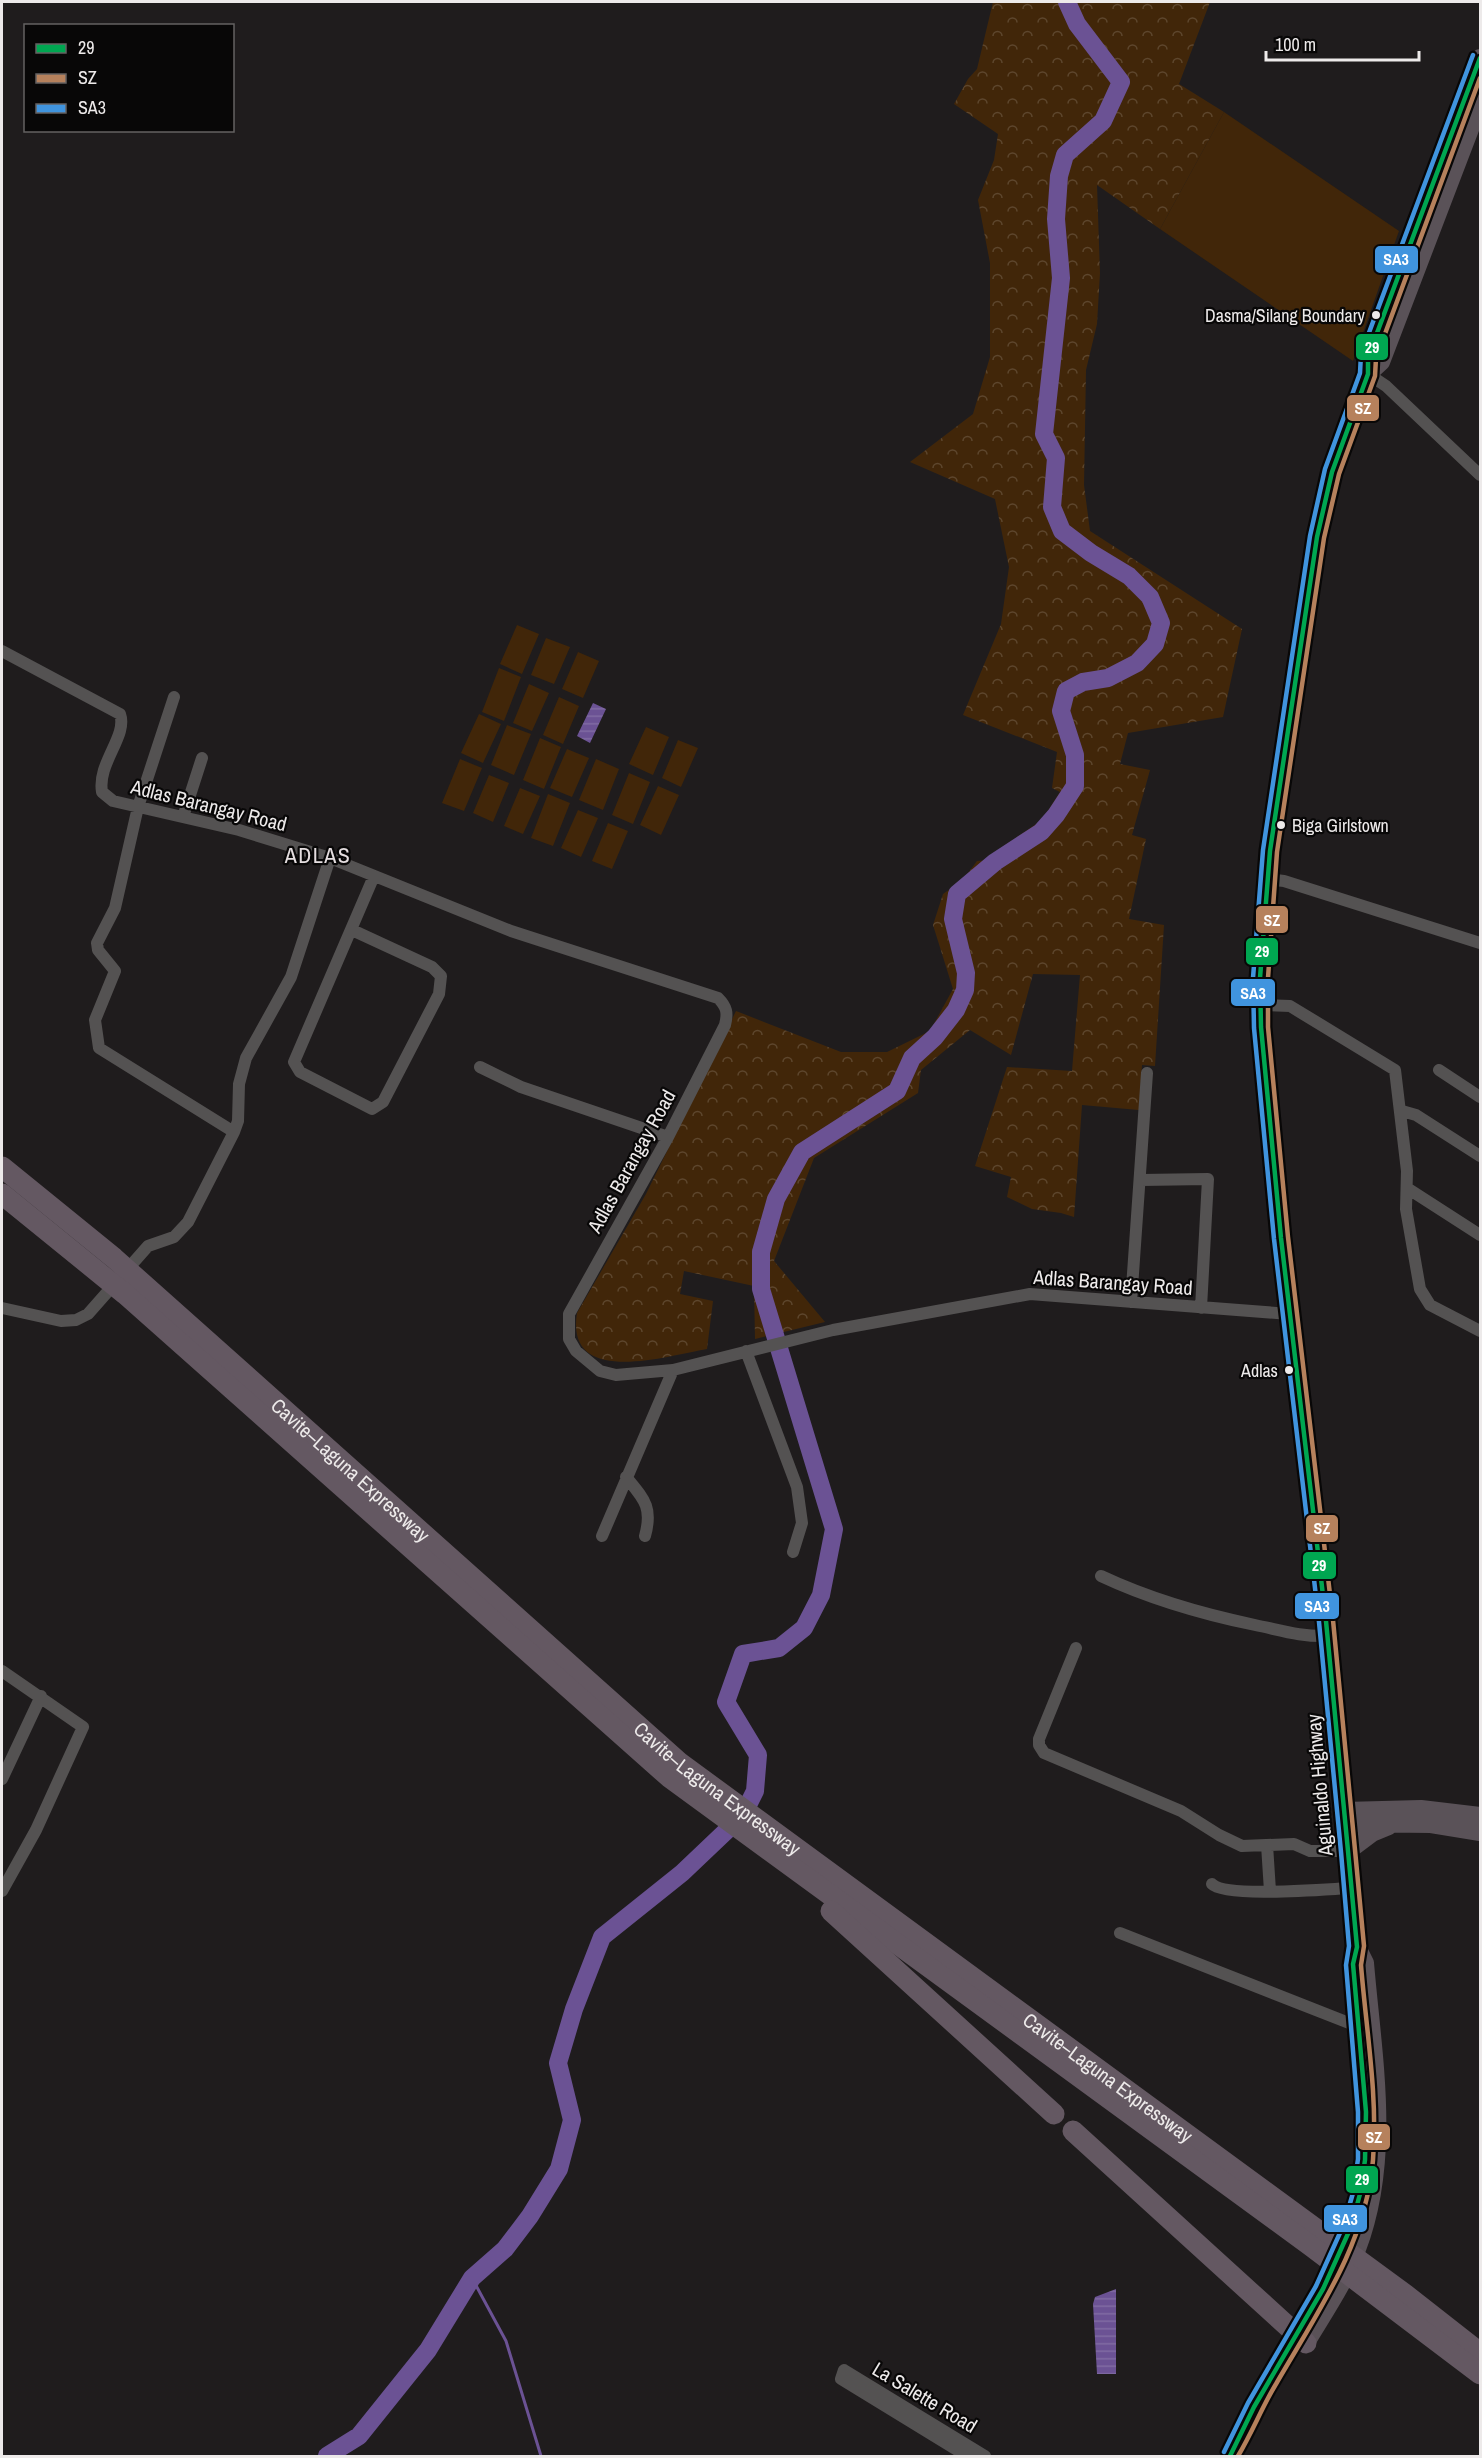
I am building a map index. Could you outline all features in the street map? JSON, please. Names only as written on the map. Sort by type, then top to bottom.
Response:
[{"type":"highway","name":"Cavite–Laguna Expressway","points":[[2,1167],[114,1258],[644,1732],[712,1799]]},
{"type":"highway","name":"Cavite–Laguna Expressway","points":[[2,1194],[125,1294],[633,1748],[712,1799],[1406,2295],[1480,2353]]},
{"type":"highway","name":"Cavite–Laguna Expressway","points":[[756,1831],[1480,2374]]},
{"type":"highway","points":[[756,1831],[1054,2114]]},
{"type":"highway","points":[[1072,2131],[1302,2339]]},
{"type":"highway","points":[[1406,2295],[1480,2345]]},
{"type":"main road","name":"Aguinaldo Highway","points":[[1367,2192],[1353,1964],[1357,1947],[1327,1636],[1290,1314],[1260,1005],[1267,879],[1319,526],[1342,438],[1368,374],[1368,357],[1480,58]]},
{"type":"main road","name":"Aguinaldo Highway","points":[[1368,374],[1381,362],[1480,103]]},
{"type":"main road","points":[[1342,1783],[1362,1800],[1390,1817],[1480,1832]]},
{"type":"main road","points":[[1345,1817],[1390,1817],[1440,1810],[1480,1816]]},
{"type":"main road","points":[[1348,1851],[1390,1817]]},
{"type":"main road","name":"Aguinaldo Highway","points":[[1230,2457],[1243,2435],[1252,2410],[1302,2339],[1332,2286],[1357,2250],[1367,2192],[1376,2169],[1377,2104],[1365,1963],[1357,1947]]},
{"type":"street","points":[[1368,374],[1381,382],[1480,475]]},
{"type":"street","name":"Adlas Barangay Road","points":[[2,651],[120,714],[122,726],[101,773],[102,792],[113,801],[240,830],[330,858],[511,930],[718,998],[725,1005],[727,1014],[725,1025],[668,1137],[569,1314],[567,1326],[569,1339],[576,1351],[600,1371],[616,1376],[673,1370],[789,1340],[1030,1294],[1290,1314]]},
{"type":"street","points":[[174,697],[138,807],[117,900],[97,943],[98,950],[115,971],[95,1020],[99,1048],[234,1132]]},
{"type":"street","points":[[183,817],[202,758]]},
{"type":"street","points":[[2,1308],[72,1321],[83,1318],[94,1309],[146,1248],[174,1237],[188,1222],[234,1132],[238,1121],[238,1084],[246,1058],[291,977],[330,858]]},
{"type":"street","points":[[351,930],[432,967],[441,976],[439,994],[383,1102],[372,1109],[300,1072],[294,1066],[297,1053],[374,876]]},
{"type":"street","points":[[1267,879],[1284,881],[1480,943]]},
{"type":"street","points":[[1260,1005],[1290,1006],[1395,1070],[1402,1111],[1407,1188],[1406,1209],[1415,1271],[1423,1296],[1431,1305],[1480,1331]]},
{"type":"street","points":[[480,1067],[522,1087],[668,1137]]},
{"type":"street","points":[[1438,1070],[1480,1097]]},
{"type":"street","points":[[1131,1302],[1147,1073]]},
{"type":"street","points":[[1402,1111],[1416,1115],[1480,1156]]},
{"type":"street","points":[[1141,1180],[1208,1179],[1201,1308]]},
{"type":"street","points":[[1407,1188],[1480,1235]]},
{"type":"street","points":[[746,1351],[797,1487],[802,1523],[793,1552]]},
{"type":"street","points":[[602,1536],[673,1370]]},
{"type":"street","points":[[626,1477],[648,1507],[650,1520],[645,1536]]},
{"type":"street","points":[[1101,1576],[1137,1593],[1221,1620],[1284,1633],[1327,1636]]},
{"type":"street","points":[[1076,1648],[1039,1739],[1041,1750],[1181,1811],[1242,1846],[1294,1844],[1310,1851],[1348,1851]]},
{"type":"street","points":[[2,1671],[83,1727],[36,1830],[2,1891]]},
{"type":"street","points":[[2,1779],[41,1696]]},
{"type":"street","points":[[1267,1845],[1269,1891]]},
{"type":"street","points":[[1212,1884],[1228,1890],[1351,1888]]},
{"type":"street","points":[[1120,1933],[1349,2023],[1357,2021]]},
{"type":"street","name":"La Salette Road","points":[[967,2457],[843,2375],[986,2457]]},
{"type":"green space","points":[[993,2],[1210,2],[1179,84],[1224,112],[1160,229],[1097,185],[1100,273],[1097,324],[1086,370],[1084,485],[1090,531],[1242,629],[1223,717],[1128,733],[1120,764],[1150,770],[1132,835],[1146,839],[1129,919],[1164,925],[1155,1066],[1142,1065],[1139,1110],[1082,1105],[1074,1217],[1032,1209],[1007,1197],[1011,1177],[975,1166],[1007,1067],[1072,1071],[1080,975],[1033,974],[1011,1055],[970,1030],[921,1070],[918,1093],[814,1158],[774,1261],[825,1322],[755,1339],[754,1286],[684,1271],[680,1294],[713,1301],[707,1349],[645,1360],[622,1362],[602,1359],[586,1351],[577,1336],[577,1313],[646,1194],[736,1011],[841,1052],[887,1052],[930,1031],[953,989],[933,925],[943,894],[963,880],[977,861],[990,860],[1001,848],[1042,820],[1060,792],[1052,788],[1057,752],[963,715],[1001,624],[1009,567],[995,499],[910,462],[973,414],[990,357],[990,263],[978,200],[994,160],[998,134],[954,104],[968,79],[977,69]]},
{"type":"green space","points":[[1224,112],[1399,231],[1353,361],[1160,229]]},
{"type":"green space","points":[[517,625],[539,634],[522,674],[500,664]]},
{"type":"green space","points":[[546,638],[570,647],[554,684],[531,675]]},
{"type":"green space","points":[[578,652],[599,661],[583,698],[562,689]]},
{"type":"green space","points":[[499,668],[521,677],[504,721],[482,712]]},
{"type":"green space","points":[[529,684],[549,693],[532,731],[513,723]]},
{"type":"green space","points":[[559,697],[579,706],[563,744],[543,735]]},
{"type":"green space","points":[[479,714],[501,724],[483,763],[461,753]]},
{"type":"green space","points":[[507,725],[531,734],[514,775],[491,765]]},
{"type":"green space","points":[[646,727],[669,737],[653,775],[629,764]]},
{"type":"green space","points":[[540,738],[561,747],[544,789],[523,780]]},
{"type":"green space","points":[[678,740],[698,748],[681,787],[662,778]]},
{"type":"green space","points":[[567,749],[589,758],[572,797],[550,788]]},
{"type":"green space","points":[[460,759],[482,768],[464,811],[442,803]]},
{"type":"green space","points":[[596,759],[619,769],[603,810],[579,800]]},
{"type":"green space","points":[[629,773],[650,782],[633,824],[612,815]]},
{"type":"green space","points":[[489,775],[509,783],[493,822],[473,813]]},
{"type":"green space","points":[[658,786],[679,795],[661,835],[640,825]]},
{"type":"green space","points":[[520,788],[540,796],[523,834],[504,826]]},
{"type":"green space","points":[[548,794],[570,803],[553,846],[531,838]]},
{"type":"green space","points":[[578,810],[598,818],[581,857],[561,848]]},
{"type":"green space","points":[[608,823],[628,831],[612,869],[592,861]]},
{"type":"shaded area","points":[[593,703],[606,709],[590,743],[577,736]]},
{"type":"shaded area","points":[[1116,2289],[1116,2374],[1097,2374],[1093,2304],[1095,2297]]},
{"type":"waterway","points":[[327,2456],[359,2436],[428,2350],[472,2278],[505,2249],[530,2216],[559,2169],[572,2120],[558,2063],[574,2009],[602,1937],[682,1873],[743,1815],[755,1791],[758,1755],[726,1702],[743,1654],[779,1648],[804,1628],[821,1595],[834,1529],[761,1289],[761,1252],[776,1199],[802,1152],[897,1091],[912,1058],[935,1037],[956,1010],[965,990],[966,973],[953,919],[957,894],[995,862],[1041,832],[1056,815],[1075,786],[1075,755],[1061,711],[1066,691],[1083,682],[1108,678],[1137,663],[1155,644],[1161,623],[1150,597],[1129,576],[1091,553],[1062,531],[1052,507],[1056,458],[1044,434],[1061,278],[1056,219],[1059,176],[1065,155],[1103,121],[1121,82],[1077,24],[1067,2]]},
{"type":"waterway","points":[[472,2278],[506,2341],[541,2456]]},
{"type":"transit line","name":"SA3","points":[[1224,2452],[1248,2403],[1316,2286],[1344,2224],[1353,2193],[1358,2159],[1358,2112],[1346,1965],[1349,1946],[1341,1852],[1319,1622],[1274,1239],[1254,1028],[1253,978],[1263,850],[1310,536],[1325,469],[1360,373],[1361,354],[1473,55]]},
{"type":"transit line","name":"29","points":[[1230,2456],[1254,2407],[1323,2289],[1351,2227],[1360,2194],[1365,2160],[1366,2112],[1353,1964],[1357,1947],[1326,1621],[1281,1238],[1261,1027],[1260,978],[1270,851],[1317,537],[1332,472],[1368,374],[1368,357],[1480,58]]},
{"type":"transit line","name":"SZ","points":[[1238,2456],[1271,2393],[1323,2304],[1350,2249],[1369,2191],[1374,2136],[1373,2087],[1361,1965],[1364,1946],[1333,1620],[1288,1237],[1268,1027],[1268,978],[1277,852],[1324,538],[1339,474],[1375,376],[1376,358],[1480,78]]},
{"type":"place","name":"Dasma/Silang Boundary","points":[[1376,315]]},
{"type":"place","name":"Biga Girlstown","points":[[1281,825]]},
{"type":"place","name":"Adlas","points":[[1289,1370]]},
{"type":"district","name":"ADLAS","points":[[318,855]]}]
